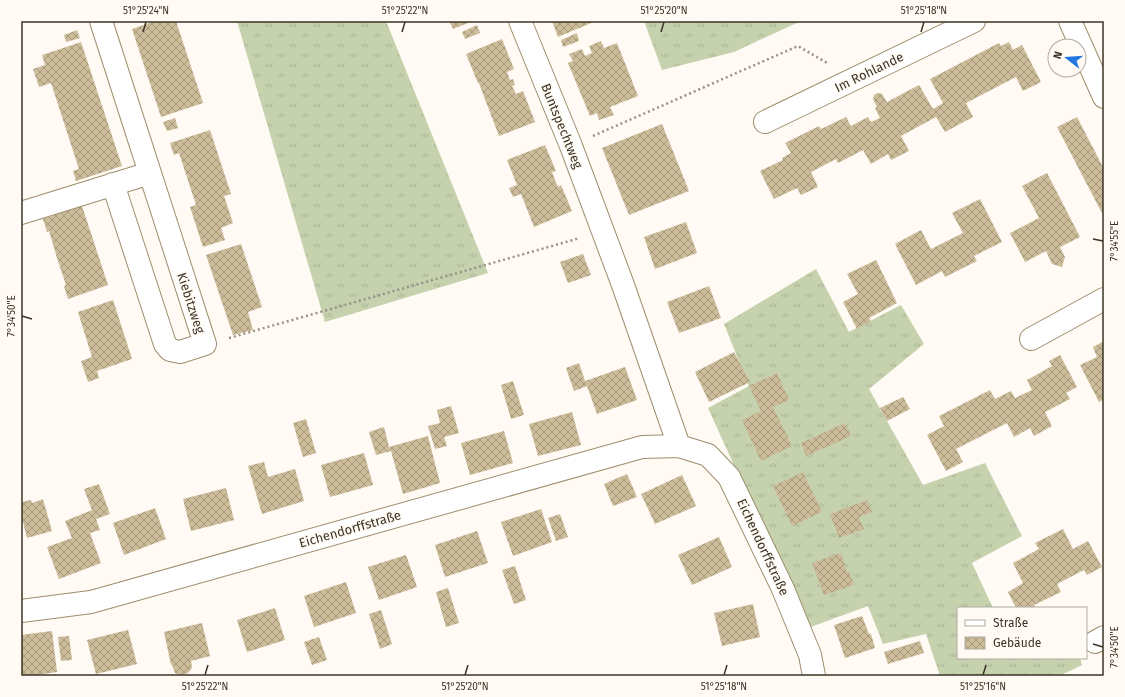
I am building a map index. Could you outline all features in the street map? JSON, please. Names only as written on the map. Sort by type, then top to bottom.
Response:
[{"type":"street","name":"Kiebitzweg","points":[[101,21],[205,344],[180,352],[170,350],[165,344],[114,184]]},
{"type":"street","name":"Buntspechtweg","points":[[520,21],[571,146],[602,231]]},
{"type":"street","name":"Im Rohlande","points":[[765,122],[974,21]]},
{"type":"street","points":[[1070,21],[1104,97]]},
{"type":"street","points":[[21,213],[150,173]]},
{"type":"street","points":[[602,231],[623,285],[679,446]]},
{"type":"street","points":[[1031,339],[1104,298]]},
{"type":"street","name":"Eichendorffstraße","points":[[21,611],[91,602],[642,447],[679,446],[708,455],[729,477],[783,589],[810,655],[814,676]]},
{"type":"path","points":[[571,146],[798,46],[854,79]]},
{"type":"path","points":[[205,344],[602,231]]},
{"type":"green space","points":[[237,21],[386,21],[488,273],[325,322]]},
{"type":"green space","points":[[644,21],[801,21],[734,52],[662,70]]},
{"type":"green space","points":[[816,269],[849,332],[901,305],[924,344],[869,389],[923,485],[985,463],[1022,536],[972,563],[993,607],[957,607],[957,659],[1080,659],[1082,665],[1059,676],[940,676],[926,634],[883,644],[868,606],[808,628],[708,408],[749,386],[724,324]]},
{"type":"building","points":[[155,21],[176,21],[203,103],[161,117],[132,29]]},
{"type":"building","points":[[449,21],[473,21],[453,29]]},
{"type":"building","points":[[552,21],[596,21],[558,37]]},
{"type":"building","points":[[477,25],[480,33],[465,39],[462,32]]},
{"type":"building","points":[[77,30],[80,38],[66,42],[64,35]]},
{"type":"building","points":[[577,33],[579,41],[563,47],[561,40]]},
{"type":"building","points":[[502,39],[514,69],[507,72],[510,80],[513,79],[515,85],[512,86],[516,94],[523,91],[535,122],[499,136],[479,83],[466,54]]},
{"type":"building","points":[[601,41],[604,48],[617,43],[638,96],[610,107],[614,115],[599,120],[597,113],[590,116],[568,63],[573,61],[569,54],[582,49],[585,56],[592,53],[589,46]]},
{"type":"building","points":[[81,42],[122,166],[76,181],[73,171],[79,169],[51,83],[39,87],[33,69],[45,65],[42,55]]},
{"type":"building","points":[[1009,42],[1013,50],[1022,45],[1041,82],[1023,91],[1016,77],[966,103],[973,117],[945,132],[936,117],[901,136],[909,151],[891,160],[888,154],[871,164],[863,150],[838,163],[836,159],[811,172],[818,187],[801,195],[797,188],[774,199],[760,171],[783,160],[782,158],[791,153],[785,143],[819,126],[821,129],[846,117],[851,126],[868,117],[871,122],[880,118],[875,108],[877,107],[873,99],[874,95],[878,93],[882,94],[887,102],[919,85],[933,109],[943,103],[930,79],[999,43],[1001,46]]},
{"type":"building","points":[[1077,117],[1104,169],[1104,217],[1057,127]]},
{"type":"building","points":[[175,118],[178,128],[167,131],[163,122]]},
{"type":"building","points":[[662,124],[689,191],[629,215],[602,148]]},
{"type":"building","points":[[210,130],[231,194],[224,196],[233,223],[221,228],[225,240],[203,247],[190,207],[196,205],[179,153],[174,155],[170,143]]},
{"type":"building","points":[[545,145],[556,171],[552,172],[555,180],[558,187],[561,185],[572,211],[534,227],[521,194],[513,197],[509,188],[517,185],[507,160]]},
{"type":"building","points":[[1047,173],[1080,237],[1060,247],[1065,257],[1062,267],[1052,264],[1046,251],[1025,262],[1010,233],[1039,218],[1022,186]]},
{"type":"building","points":[[980,199],[1002,242],[974,256],[977,261],[945,277],[942,271],[916,285],[895,244],[921,230],[931,249],[963,233],[952,213]]},
{"type":"building","points":[[82,206],[108,285],[68,299],[64,286],[66,285],[49,231],[47,232],[43,219]]},
{"type":"building","points":[[686,222],[697,253],[655,269],[644,237]]},
{"type":"building","points":[[241,244],[262,307],[248,312],[253,330],[233,335],[206,255]]},
{"type":"building","points":[[583,254],[591,275],[568,283],[560,262]]},
{"type":"building","points":[[876,260],[897,303],[869,318],[871,321],[857,329],[843,302],[858,294],[847,274]]},
{"type":"building","points":[[709,286],[721,318],[679,333],[667,302]]},
{"type":"building","points":[[113,300],[132,359],[97,371],[99,378],[88,382],[81,361],[92,357],[78,312]]},
{"type":"building","points":[[1104,341],[1104,399],[1099,402],[1080,365],[1097,357],[1093,347]]},
{"type":"building","points":[[734,352],[750,382],[709,402],[695,372]]},
{"type":"building","points":[[1060,355],[1077,387],[1066,393],[1070,399],[1045,412],[1052,426],[1034,436],[1030,428],[1014,437],[1007,423],[956,449],[963,462],[946,471],[927,435],[944,426],[939,416],[990,390],[995,399],[1011,391],[1015,398],[1032,390],[1027,380],[1052,366],[1049,361]]},
{"type":"building","points":[[579,363],[585,381],[625,367],[637,400],[597,414],[587,386],[574,391],[566,368]]},
{"type":"building","points":[[777,373],[789,400],[773,407],[792,446],[761,461],[742,420],[761,411],[749,386]]},
{"type":"building","points":[[513,381],[524,415],[511,419],[501,385]]},
{"type":"building","points":[[903,397],[910,409],[887,421],[880,408]]},
{"type":"building","points":[[451,406],[459,433],[444,437],[447,446],[435,449],[428,426],[440,423],[437,410]]},
{"type":"building","points":[[572,412],[581,445],[538,456],[529,424]]},
{"type":"building","points":[[306,419],[316,453],[303,457],[293,423]]},
{"type":"building","points":[[845,423],[851,436],[806,456],[801,443]]},
{"type":"building","points":[[384,427],[389,447],[428,436],[440,483],[403,494],[391,451],[376,455],[369,432]]},
{"type":"building","points":[[504,431],[513,463],[470,475],[461,443]]},
{"type":"building","points":[[364,453],[373,485],[330,497],[321,465]]},
{"type":"building","points":[[264,462],[268,477],[295,469],[304,501],[262,514],[248,466]]},
{"type":"building","points":[[803,472],[822,512],[792,526],[773,486]]},
{"type":"building","points":[[627,474],[637,497],[613,506],[604,484]]},
{"type":"building","points":[[682,475],[696,506],[655,524],[641,494]]},
{"type":"building","points":[[99,484],[110,514],[96,519],[100,530],[90,533],[101,563],[59,579],[47,547],[72,538],[65,521],[92,510],[84,489]]},
{"type":"building","points":[[226,488],[234,520],[191,531],[183,499]]},
{"type":"building","points":[[43,499],[52,531],[27,538],[21,514],[21,502],[31,500],[32,503]]},
{"type":"building","points":[[867,500],[872,512],[859,517],[864,529],[839,538],[830,514]]},
{"type":"building","points":[[155,508],[166,539],[124,555],[113,523]]},
{"type":"building","points":[[541,509],[552,542],[513,556],[501,522]]},
{"type":"building","points":[[560,514],[568,537],[556,541],[548,518]]},
{"type":"building","points":[[1063,529],[1073,549],[1088,541],[1102,567],[1087,575],[1084,570],[1057,584],[1061,592],[1034,605],[1035,607],[1016,607],[1008,592],[1023,583],[1013,563],[1039,549],[1035,543]]},
{"type":"building","points":[[477,531],[488,563],[445,577],[435,545]]},
{"type":"building","points":[[719,537],[732,567],[692,585],[678,555]]},
{"type":"building","points":[[841,553],[847,572],[849,571],[854,585],[824,595],[812,563]]},
{"type":"building","points":[[406,555],[417,587],[379,600],[368,567]]},
{"type":"building","points":[[515,566],[526,600],[514,604],[502,570]]},
{"type":"building","points":[[346,582],[356,613],[314,627],[304,596]]},
{"type":"building","points":[[448,588],[459,623],[446,627],[436,592]]},
{"type":"building","points":[[753,604],[760,637],[722,646],[714,613]]},
{"type":"building","points":[[275,608],[285,640],[247,652],[237,620]]},
{"type":"building","points":[[381,610],[392,644],[380,649],[369,614]]},
{"type":"building","points":[[862,616],[869,634],[871,634],[875,648],[845,658],[834,625]]},
{"type":"building","points":[[202,623],[210,656],[191,661],[192,668],[188,673],[181,675],[175,673],[171,665],[164,632]]},
{"type":"building","points":[[128,630],[137,664],[96,674],[87,640]]},
{"type":"building","points":[[52,631],[57,672],[37,676],[21,676],[21,635]]},
{"type":"building","points":[[69,636],[72,660],[61,661],[58,637]]},
{"type":"building","points":[[319,637],[327,660],[312,665],[304,642]]},
{"type":"building","points":[[920,641],[924,653],[888,664],[884,652]]}]
